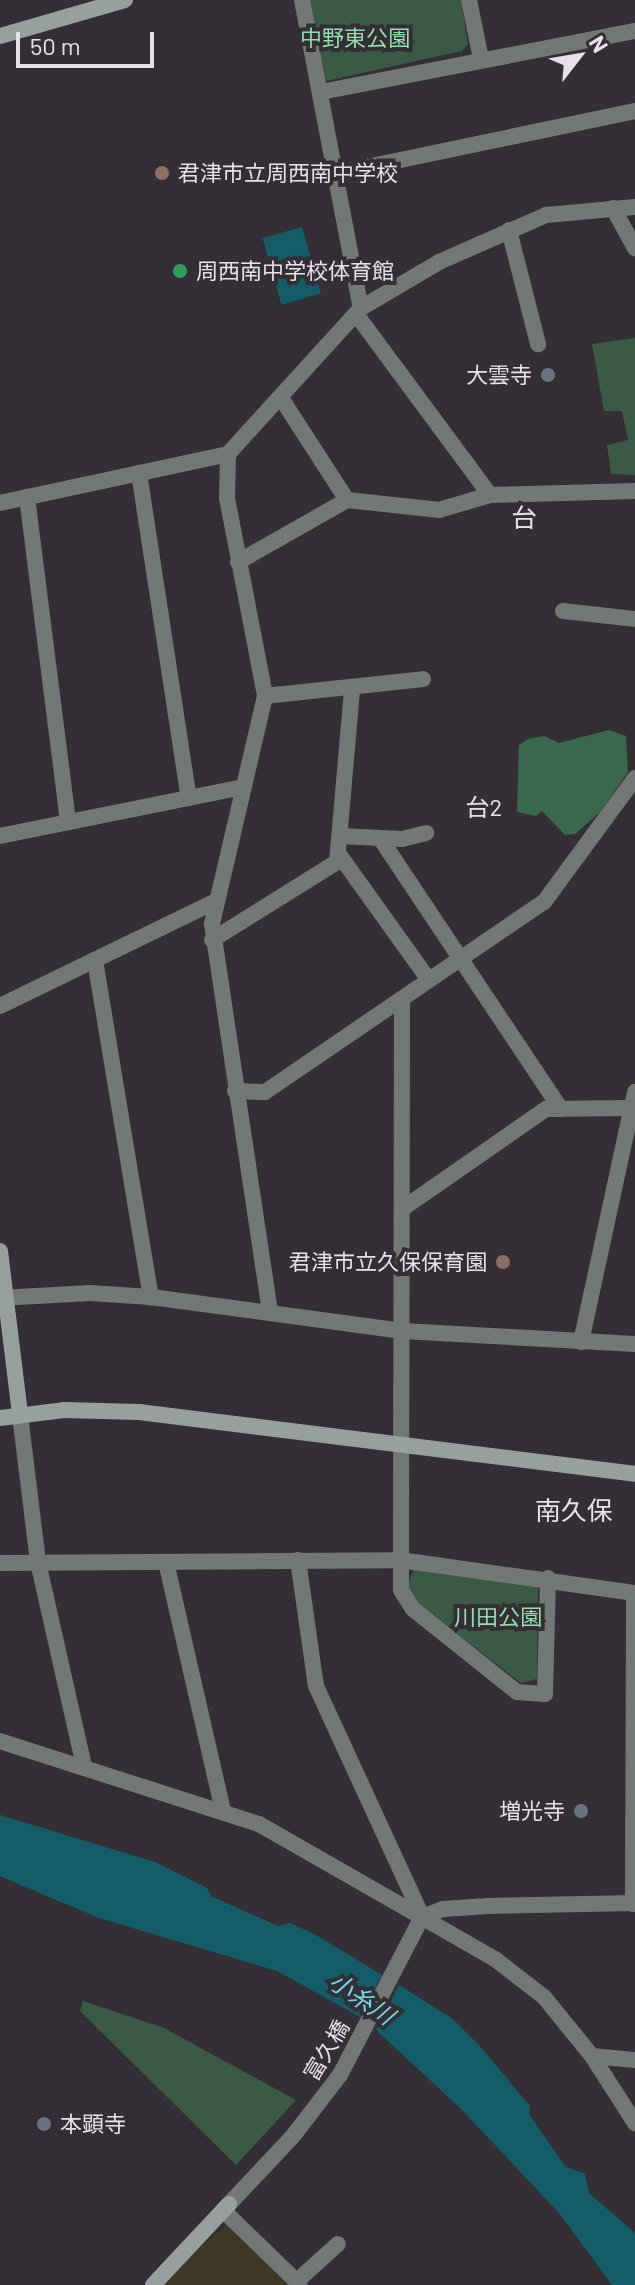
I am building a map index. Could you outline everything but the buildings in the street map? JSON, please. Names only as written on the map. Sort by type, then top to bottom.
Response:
[{"type":"street","points":[[0,36],[125,0]]},
{"type":"street","points":[[302,0],[338,173],[359,311],[490,495]]},
{"type":"street","points":[[469,0],[481,59]]},
{"type":"street","points":[[321,92],[635,31]]},
{"type":"street","points":[[338,173],[635,111]]},
{"type":"street","points":[[0,503],[228,454],[359,311],[439,262],[546,215],[635,207]]},
{"type":"street","points":[[613,208],[635,248]]},
{"type":"street","points":[[509,230],[538,344]]},
{"type":"street","points":[[281,398],[347,500]]},
{"type":"street","points":[[228,454],[227,498],[265,696],[214,902],[212,940],[270,1313]]},
{"type":"street","points":[[139,473],[189,798]]},
{"type":"street","points":[[238,562],[347,500],[439,510],[490,495],[635,491]]},
{"type":"street","points":[[27,497],[68,822]]},
{"type":"street","points":[[563,611],[635,619]]},
{"type":"street","points":[[265,696],[423,679]]},
{"type":"street","points":[[212,940],[337,862],[352,689]]},
{"type":"street","points":[[235,1091],[265,1092],[554,893],[635,778]]},
{"type":"street","points":[[0,836],[243,787]]},
{"type":"street","points":[[340,836],[380,838],[426,833]]},
{"type":"street","points":[[380,838],[561,1109]]},
{"type":"street","points":[[338,853],[429,980]]},
{"type":"street","points":[[0,1006],[214,902]]},
{"type":"street","points":[[95,960],[151,1297]]},
{"type":"street","points":[[402,999],[404,1446],[401,1590],[413,1609],[517,1692],[545,1694],[548,1578]]},
{"type":"street","points":[[402,1209],[546,1109],[633,1100],[581,1342]]},
{"type":"street","points":[[0,1251],[3,1298],[38,1562],[84,1766]]},
{"type":"street","points":[[3,1298],[151,1297],[403,1331],[635,1344]]},
{"type":"street","points":[[0,1418],[64,1410],[139,1412],[635,1474]]},
{"type":"street","points":[[298,1560],[316,1686],[418,1925]]},
{"type":"street","points":[[0,1563],[400,1560],[548,1578],[635,1593],[634,1904],[443,1909],[418,1925]]},
{"type":"street","points":[[166,1562],[223,1811]]},
{"type":"street","points":[[0,1741],[259,1824],[418,1925],[495,1959],[544,1997],[592,2056],[635,2123]]},
{"type":"street","name":"富久橋","points":[[226,2207],[340,2075],[418,1925]]},
{"type":"street","points":[[592,2056],[635,2060]]},
{"type":"street","points":[[153,2285],[226,2207],[298,2283],[338,2244]]},
{"type":"shaded area","points":[[231,2223],[296,2285],[164,2285],[186,2256]]},
{"type":"green space","name":"中野東公園","points":[[308,0],[461,0],[468,44],[462,51],[326,81]]},
{"type":"green space","points":[[635,338],[635,475],[611,474],[607,445],[628,440],[622,411],[604,411],[592,344]]},
{"type":"green space","points":[[609,730],[626,736],[628,772],[600,812],[575,834],[565,835],[542,811],[536,816],[517,812],[519,745],[528,739],[544,736],[559,743]]},
{"type":"green space","name":"川田公園","points":[[414,1569],[538,1586],[537,1679],[521,1683],[421,1606],[406,1588]]},
{"type":"green space","points":[[83,2001],[164,2028],[296,2100],[236,2165],[80,2011]]},
{"type":"water","points":[[302,227],[321,293],[282,305],[263,238]]},
{"type":"water","name":"小糸川","points":[[0,1815],[155,1862],[207,1888],[211,1896],[278,1926],[290,1923],[318,1936],[382,1975],[360,2017],[277,1971],[99,1918],[0,1876]]},
{"type":"water","points":[[399,1985],[453,2019],[479,2045],[530,2106],[529,2114],[565,2166],[585,2174],[589,2193],[635,2233],[635,2285],[612,2285],[559,2213],[461,2109],[376,2030]]},
{"type":"place","name":"君津市立周西南中学校","points":[[162,173]]},
{"type":"place","name":"周西南中学校体育館","points":[[180,271]]},
{"type":"place","name":"大雲寺","points":[[548,375]]},
{"type":"place","name":"君津市立久保保育園","points":[[503,1262]]},
{"type":"place","name":"増光寺","points":[[581,1811]]},
{"type":"place","name":"本顕寺","points":[[44,2124]]},
{"type":"district","name":"台","points":[[524,517]]},
{"type":"district","name":"台2","points":[[484,807]]},
{"type":"district","name":"南久保","points":[[574,1510]]}]
